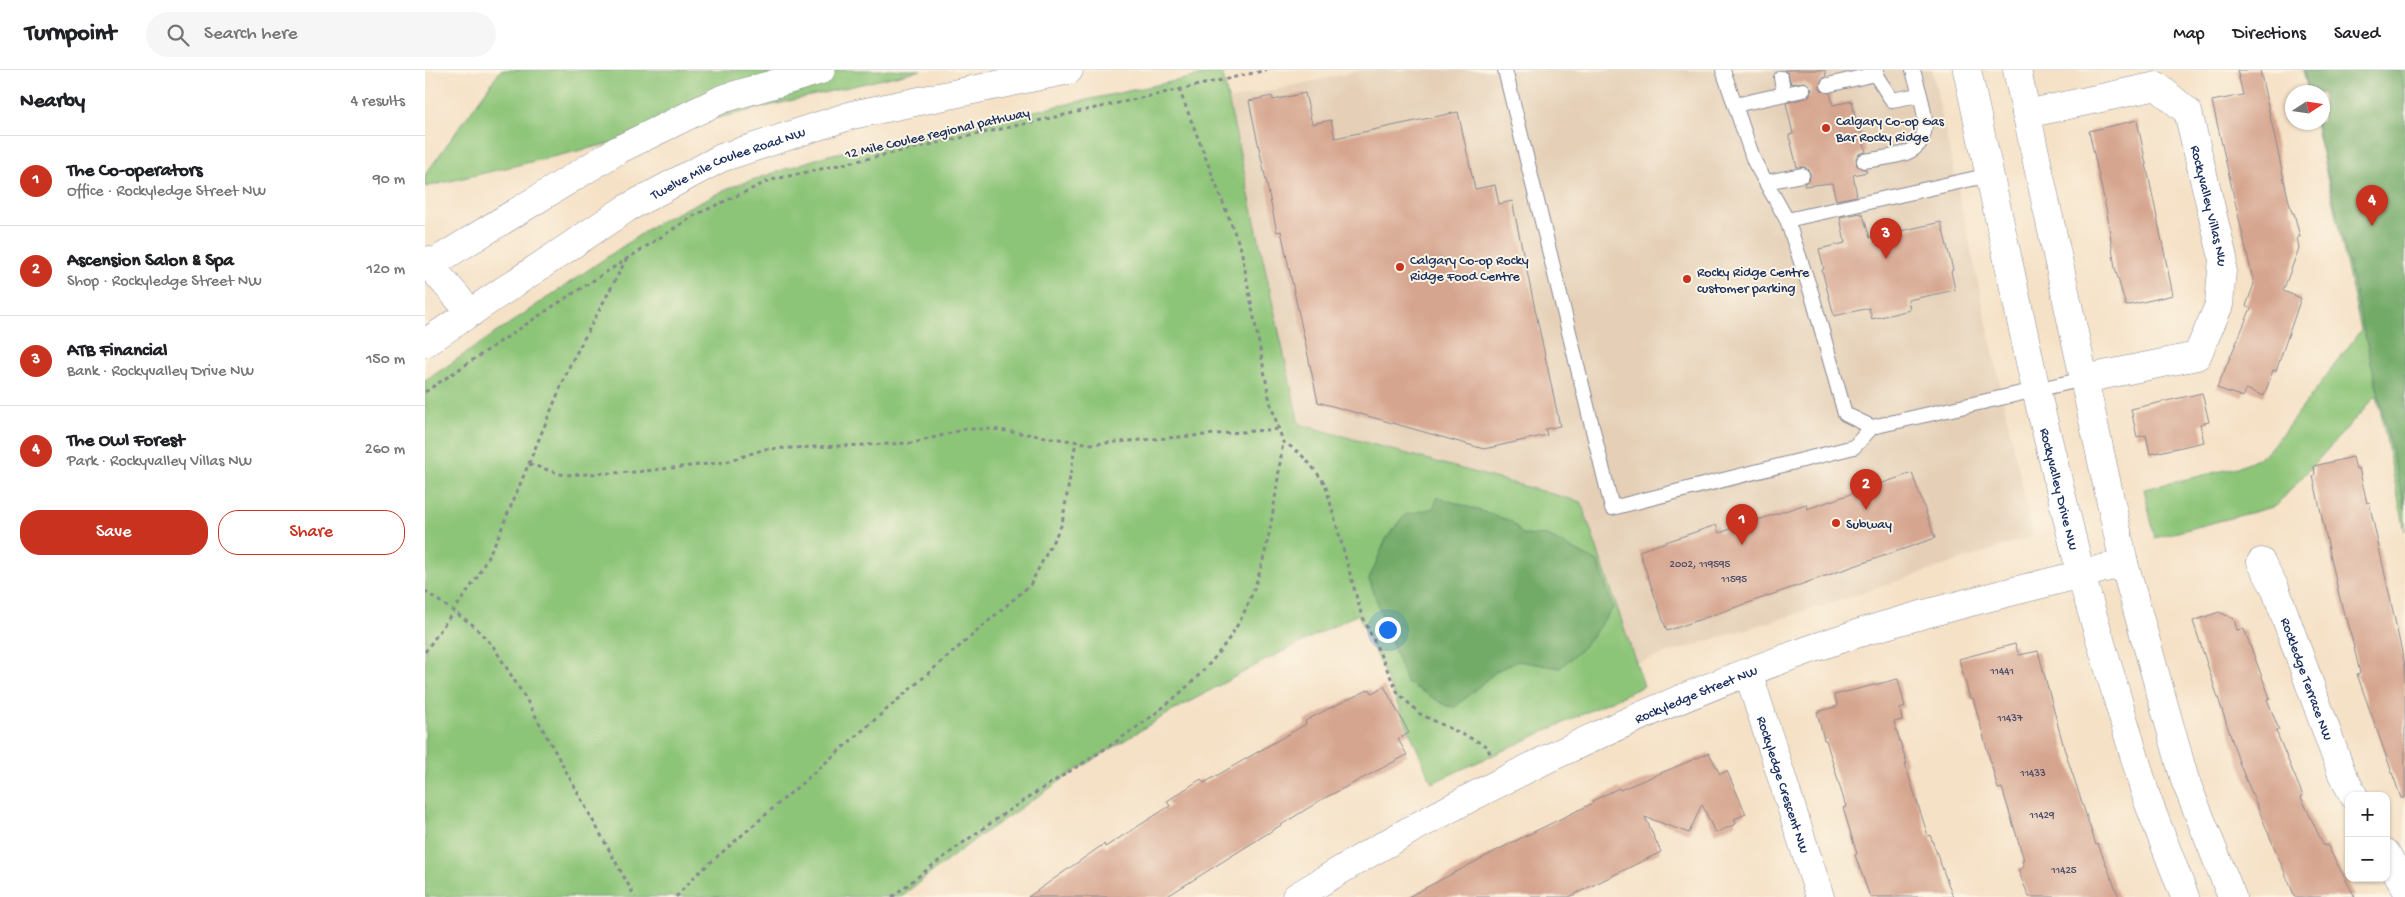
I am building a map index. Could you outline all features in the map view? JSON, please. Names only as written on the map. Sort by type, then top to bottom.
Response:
[{"type":"street","points":[[471,313],[427,265],[618,150],[723,99],[821,70]]},
{"type":"street","name":"Twelve Mile Coulee Road NW","points":[[425,343],[627,208],[721,158],[852,115],[1069,70]]},
{"type":"street","name":"Rockyvalley Drive NW","points":[[1967,70],[2036,390],[2081,574],[2147,799],[2185,897]]},
{"type":"street","points":[[2017,70],[2124,563],[2185,780],[2232,897]]},
{"type":"street","name":"Rockyvalley Villas NW","points":[[2026,114],[2157,86],[2189,112],[2223,258],[2219,305],[2197,356],[2084,379]]},
{"type":"street","name":"Rockledge Terrace NW","points":[[2261,562],[2275,588],[2342,774],[2352,792]]},
{"type":"street","name":"Rockyledge Street NW","points":[[1296,897],[1362,856],[1556,754],[1748,672],[1814,648],[1904,621],[2124,563]]},
{"type":"street","name":"Rockyledge Crescent NW","points":[[1748,672],[1820,897]]},
{"type":"street","points":[[2390,861],[2405,887]]},
{"type":"lane","points":[[1505,70],[1612,508],[1854,447],[1872,427],[2084,379]]},
{"type":"lane","points":[[1723,70],[1754,161],[1787,220],[1812,295],[1845,414],[1872,427]]},
{"type":"lane","points":[[1864,161],[1907,152],[1921,142],[1926,126],[1913,70]]},
{"type":"lane","points":[[1829,85],[1847,75],[1876,72],[1892,100],[1919,94]]},
{"type":"lane","points":[[1781,78],[1784,94]]},
{"type":"lane","points":[[1735,105],[1803,90]]},
{"type":"lane","points":[[1767,182],[1802,175]]},
{"type":"lane","points":[[1787,220],[1990,175]]},
{"type":"path","name":"12 Mile Coulee regional pathway","points":[[425,392],[628,257],[695,215],[771,180],[1267,70]]},
{"type":"path","points":[[892,897],[1020,803],[1169,705],[1192,683],[1224,645],[1247,605],[1267,547],[1283,442],[1270,402],[1241,249],[1179,89]]},
{"type":"path","points":[[425,652],[477,576],[498,537],[570,365],[628,257]]},
{"type":"path","points":[[529,464],[564,475],[636,472],[726,462],[765,449],[913,443],[966,429],[993,429],[1092,444],[1279,429]]},
{"type":"path","points":[[676,897],[703,870],[1031,585],[1062,524],[1076,441]]},
{"type":"path","points":[[1283,442],[1295,448],[1312,466],[1325,484],[1361,613],[1399,693],[1421,714],[1487,746],[1501,783]]},
{"type":"path","points":[[425,591],[473,625],[493,646],[529,704],[635,897]]},
{"type":"shaded area","points":[[1365,70],[1932,70],[2033,536],[1838,601],[1636,663],[1581,502],[1299,425],[1228,100]]},
{"type":"green space","points":[[501,70],[921,70],[425,187],[425,175]]},
{"type":"green space","points":[[2303,70],[2405,70],[2405,531],[2377,395],[2276,506],[2155,538],[2144,489],[2242,466],[2265,454],[2361,330],[2317,130],[2330,130],[2330,85],[2306,85]]},
{"type":"green space","points":[[2304,70],[2400,70],[2405,94],[2405,509],[2318,130],[2330,130],[2330,85],[2307,85]]},
{"type":"green space","points":[[1222,71],[1299,424],[1581,502],[1644,686],[1432,783],[1358,614],[1260,663],[1162,717],[1072,773],[978,837],[900,897],[425,897],[425,381],[660,221],[731,187],[828,155]]},
{"type":"green space","points":[[1438,497],[1511,521],[1523,535],[1548,536],[1598,562],[1613,608],[1584,647],[1560,668],[1518,661],[1498,670],[1455,707],[1447,706],[1406,682],[1369,579],[1386,539],[1405,515],[1433,508]]},
{"type":"building","name":"Calgary Co-op Gas Bar Rocky Ridge","points":[[1784,70],[1825,70],[1826,76],[1822,79],[1819,87],[1822,91],[1830,93],[1833,105],[1852,101],[1856,122],[1859,121],[1866,152],[1859,154],[1856,158],[1857,166],[1867,172],[1853,175],[1857,196],[1836,200],[1832,183],[1804,186],[1810,178],[1810,173],[1805,167],[1797,167],[1789,135],[1793,134],[1786,103],[1809,97],[1812,89],[1805,82],[1791,84],[1788,73]]},
{"type":"building","points":[[2237,70],[2260,70],[2288,198],[2300,237],[2297,237],[2299,248],[2283,291],[2301,298],[2276,371],[2273,370],[2264,396],[2246,389],[2243,397],[2217,388],[2251,308],[2246,306],[2254,284],[2212,101],[2243,95]]},
{"type":"building","name":"Calgary Co-op Rocky Ridge Food Centre","points":[[1305,93],[1312,124],[1331,120],[1335,138],[1458,112],[1475,189],[1495,185],[1499,204],[1512,201],[1560,426],[1545,429],[1547,435],[1484,449],[1318,402],[1281,231],[1277,232],[1249,101],[1272,96],[1273,100]]},
{"type":"building","points":[[2137,120],[2173,295],[2126,306],[2115,268],[2107,213],[2089,131]]},
{"type":"building","points":[[1861,213],[1870,238],[1941,222],[1953,270],[1951,271],[1955,290],[1908,300],[1910,310],[1872,319],[1869,308],[1834,316],[1822,270],[1824,269],[1819,249],[1845,243],[1840,217]]},
{"type":"building","points":[[2202,393],[2209,422],[2200,424],[2204,442],[2150,454],[2146,435],[2137,437],[2131,409]]},
{"type":"building","points":[[2353,457],[2356,469],[2359,468],[2367,503],[2369,502],[2405,666],[2405,798],[2401,798],[2357,674],[2360,673],[2347,618],[2345,618],[2339,595],[2313,476],[2315,475],[2314,466]]},
{"type":"building","points":[[1912,473],[1935,538],[1667,631],[1639,551],[1716,525],[1719,533],[1806,504],[1807,509]]},
{"type":"building","points":[[2219,612],[2234,619],[2237,630],[2244,629],[2270,698],[2267,699],[2279,730],[2276,731],[2303,796],[2301,797],[2324,846],[2327,845],[2345,878],[2345,882],[2347,882],[2355,897],[2295,897],[2240,765],[2193,621]]},
{"type":"building","points":[[2015,644],[2019,655],[2038,651],[2064,748],[2096,845],[2098,844],[2119,897],[2029,897],[2018,870],[2024,867],[2022,861],[2024,860],[2002,788],[1998,789],[1973,698],[1970,699],[1959,659]]},
{"type":"building","points":[[1898,679],[1905,707],[1900,709],[1902,720],[1894,722],[1928,836],[1930,835],[1953,897],[1870,897],[1855,855],[1857,854],[1843,808],[1846,807],[1826,740],[1824,740],[1817,712],[1838,706],[1834,695]]},
{"type":"building","points":[[1384,686],[1409,733],[1398,739],[1407,755],[1321,800],[1166,897],[1028,897],[1104,844],[1105,847],[1170,806],[1167,801],[1201,779],[1204,783],[1306,724],[1305,721],[1370,689],[1372,693]]},
{"type":"building","points":[[1709,753],[1720,774],[1727,771],[1746,814],[1734,819],[1736,824],[1715,833],[1702,804],[1689,833],[1645,817],[1661,852],[1569,897],[1408,897],[1619,788],[1620,790]]},
{"type":"place","name":"Calgary Co-op Gas Bar Rocky Ridge","points":[[1826,128]]},
{"type":"place","name":"The Owl Forest","points":[[2372,226]]},
{"type":"place","name":"ATB Financial","points":[[1886,259]]},
{"type":"place","name":"Calgary Co-op Rocky Ridge Food Centre","points":[[1400,267]]},
{"type":"place","name":"Rocky Ridge Centre customer parking","points":[[1687,279]]},
{"type":"place","name":"Ascension Salon & Spa","points":[[1866,510]]},
{"type":"place","name":"Subway","points":[[1836,523]]},
{"type":"place","name":"The Co-operators","points":[[1742,545]]}]
